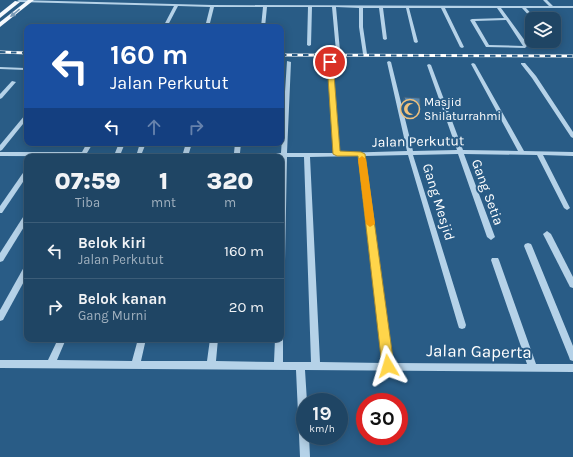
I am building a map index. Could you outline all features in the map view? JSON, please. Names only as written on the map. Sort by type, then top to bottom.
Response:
[{"type":"main road","points":[[0,16],[20,0]]},
{"type":"main road","points":[[0,25],[30,0]]},
{"type":"street","points":[[20,0],[255,7],[573,7]]},
{"type":"street","points":[[202,6],[204,0]]},
{"type":"street","points":[[255,7],[256,0]]},
{"type":"street","points":[[329,0],[332,7],[338,51]]},
{"type":"street","points":[[355,0],[359,6],[365,54]]},
{"type":"street","points":[[387,0],[389,6]]},
{"type":"street","points":[[436,0],[441,6],[462,47]]},
{"type":"street","points":[[459,0],[464,7]]},
{"type":"street","points":[[494,0],[499,7],[507,19],[525,46],[488,46],[472,20],[507,19]]},
{"type":"street","points":[[504,0],[510,7]]},
{"type":"street","points":[[545,0],[552,7]]},
{"type":"street","points":[[167,24],[177,5]]},
{"type":"street","points":[[208,24],[212,6]]},
{"type":"street","points":[[381,6],[385,39]]},
{"type":"street","points":[[407,6],[416,42]]},
{"type":"street","points":[[263,24],[265,7]]},
{"type":"street","points":[[308,45],[310,7]]},
{"type":"street","points":[[523,7],[528,12]]},
{"type":"street","points":[[568,7],[573,12]]},
{"type":"street","points":[[284,154],[289,62]]},
{"type":"street","points":[[330,62],[337,154]]},
{"type":"street","name":"Gang Mesjid","points":[[389,62],[410,153],[462,325]]},
{"type":"street","points":[[473,64],[522,153]]},
{"type":"street","points":[[523,64],[534,77],[573,136]]},
{"type":"street","name":"Gang Setia","points":[[429,65],[491,237]]},
{"type":"street","points":[[0,68],[24,69]]},
{"type":"street","points":[[0,97],[14,82]]},
{"type":"street","points":[[0,149],[24,120]]},
{"type":"street","name":"Jalan Perkutut","points":[[284,154],[308,155],[460,152],[573,154]]},
{"type":"street","name":"Jalan Perkutut","points":[[0,154],[24,155]]},
{"type":"street","points":[[361,154],[388,366]]},
{"type":"street","points":[[539,154],[567,208]]},
{"type":"street","points":[[308,155],[316,366]]},
{"type":"street","points":[[0,211],[24,175]]},
{"type":"street","points":[[0,259],[24,221]]},
{"type":"street","points":[[547,234],[573,285]]},
{"type":"street","points":[[528,246],[573,357]]},
{"type":"street","points":[[495,260],[533,367]]},
{"type":"street","points":[[0,318],[24,274]]},
{"type":"street","points":[[52,364],[61,342]]},
{"type":"street","points":[[136,365],[141,342]]},
{"type":"street","points":[[211,365],[214,342]]},
{"type":"street","points":[[278,365],[279,342]]},
{"type":"street","name":"Jalan Gaperta","points":[[0,364],[573,368]]},
{"type":"street","points":[[300,365],[305,457]]},
{"type":"building","points":[[404,97],[420,98],[420,108],[407,107]]},
{"type":"railway","points":[[0,52],[24,53]]},
{"type":"railway","points":[[284,55],[573,56]]},
{"type":"slow traffic","points":[[362,159],[370,224]]},
{"type":"place","name":"Masjid Shilaturrahmi","points":[[410,109]]},
{"type":"route","points":[[330,62],[337,154],[361,154],[388,366]]}]
